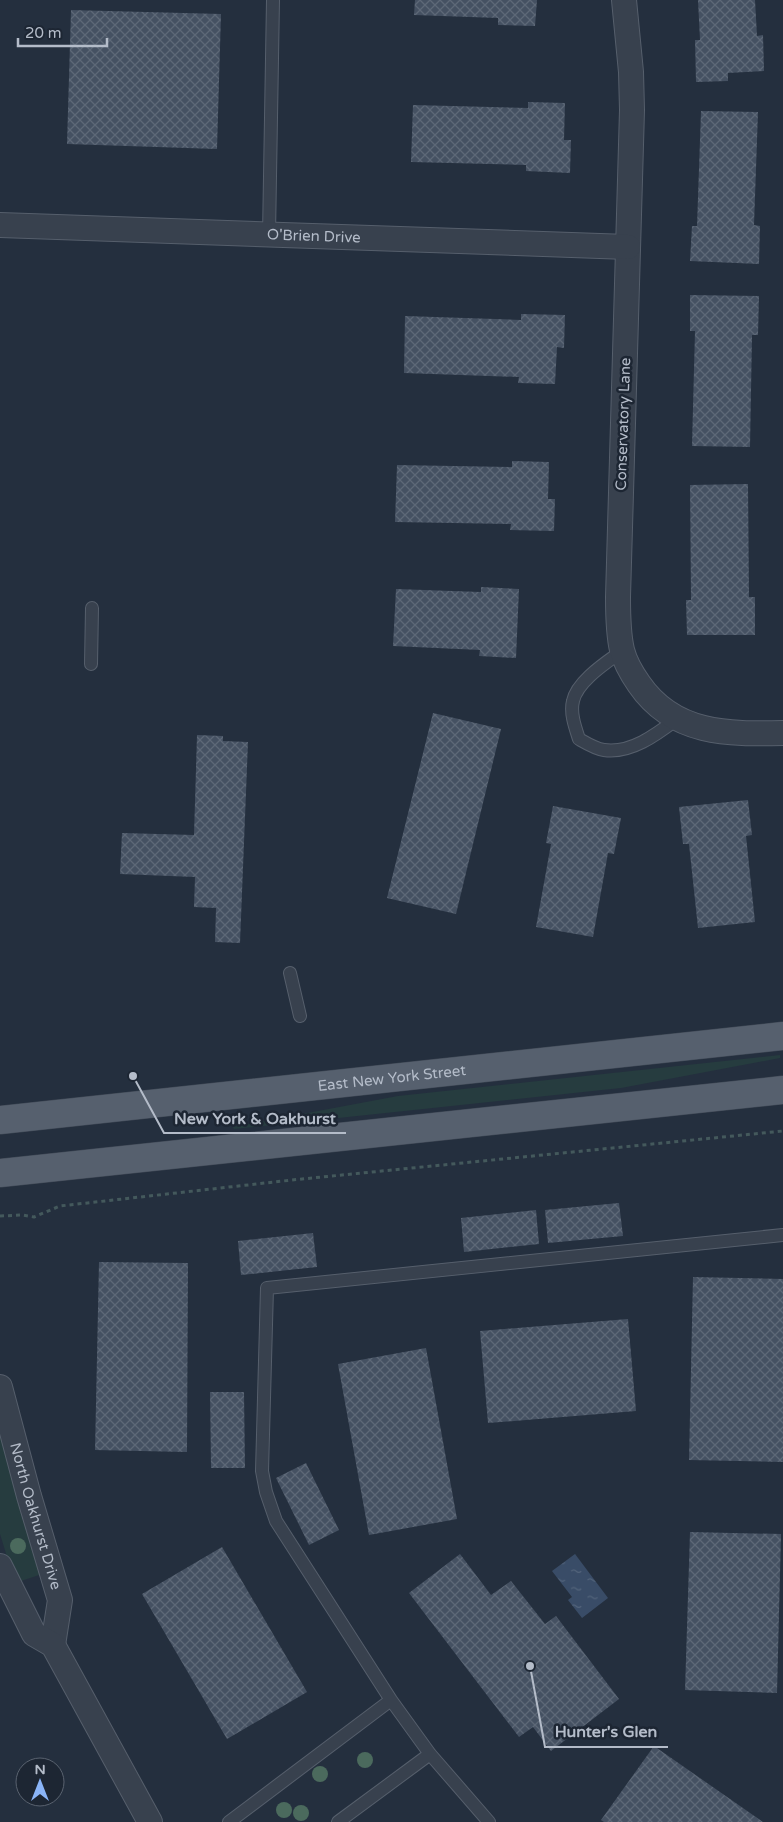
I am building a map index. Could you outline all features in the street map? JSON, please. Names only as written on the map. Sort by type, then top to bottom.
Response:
[{"type":"main road","name":"East New York Street","points":[[0,1120],[783,1036]]},
{"type":"main road","points":[[0,1173],[783,1090]]},
{"type":"street","name":"Conservatory Lane","points":[[624,0],[631,72],[632,110],[618,597],[618,622],[622,651],[632,673],[644,692],[658,706],[677,719],[693,726],[717,732],[743,734],[783,733]]},
{"type":"street","name":"O'Brien Drive","points":[[0,225],[628,247]]},
{"type":"street","name":"North Oakhurst Drive","points":[[0,1387],[60,1600],[53,1644]]},
{"type":"street","points":[[0,1566],[34,1634],[53,1644],[104,1741],[150,1822]]},
{"type":"lane","points":[[269,234],[273,0]]},
{"type":"lane","points":[[90,664],[92,608]]},
{"type":"lane","points":[[622,651],[593,673],[582,684],[573,700],[573,718],[579,739],[603,750],[620,750],[659,733],[677,719]]},
{"type":"lane","points":[[290,973],[300,1016]]},
{"type":"lane","points":[[489,1822],[430,1754],[391,1700],[276,1521],[266,1492],[262,1471],[267,1288],[783,1235]]},
{"type":"lane","points":[[229,1822],[391,1700]]},
{"type":"lane","points":[[338,1822],[430,1754]]},
{"type":"path","points":[[0,1216],[22,1215],[34,1217],[60,1206],[292,1180],[783,1131]]},
{"type":"green space","points":[[780,1055],[780,1058],[621,1088],[234,1129],[233,1127],[398,1096]]},
{"type":"green space","points":[[0,1436],[45,1573],[15,1583],[0,1534]]},
{"type":"water","points":[[575,1554],[608,1598],[582,1618],[568,1600],[572,1597],[552,1571]]},
{"type":"building","points":[[415,0],[537,0],[535,26],[498,25],[498,18],[414,15]]},
{"type":"building","points":[[698,0],[755,0],[757,36],[763,35],[764,71],[728,73],[728,81],[696,82],[695,40],[700,40]]},
{"type":"building","points":[[71,10],[221,14],[217,149],[67,144]]},
{"type":"building","points":[[528,102],[565,103],[564,140],[571,140],[570,173],[526,171],[526,165],[411,162],[413,105],[528,108]]},
{"type":"building","points":[[701,111],[758,112],[754,225],[760,226],[759,264],[690,261],[692,226],[697,226]]},
{"type":"building","points":[[690,295],[759,296],[758,335],[752,335],[750,447],[692,446],[695,331],[690,331]]},
{"type":"building","points":[[521,314],[565,315],[564,348],[557,347],[555,384],[518,383],[519,377],[404,373],[405,316],[521,320]]},
{"type":"building","points":[[512,461],[549,462],[548,499],[555,499],[554,531],[510,530],[511,524],[395,522],[397,465],[512,467]]},
{"type":"building","points":[[748,484],[749,597],[755,597],[755,635],[687,635],[686,600],[691,600],[690,485]]},
{"type":"building","points":[[481,587],[519,589],[516,658],[479,656],[480,650],[393,646],[396,589],[481,592]]},
{"type":"building","points":[[433,713],[501,729],[456,914],[387,898]]},
{"type":"building","points":[[197,735],[223,736],[223,741],[248,742],[240,943],[215,942],[216,908],[194,907],[195,877],[120,874],[122,833],[194,835]]},
{"type":"building","points":[[748,800],[752,835],[746,836],[755,922],[698,928],[689,844],[683,844],[679,807]]},
{"type":"building","points":[[553,806],[621,818],[614,854],[608,853],[593,937],[536,927],[551,844],[546,843]]},
{"type":"building","points":[[619,1203],[623,1236],[548,1243],[545,1210]]},
{"type":"building","points":[[536,1210],[539,1244],[464,1252],[461,1218]]},
{"type":"building","points":[[313,1233],[317,1267],[241,1275],[238,1241]]},
{"type":"building","points":[[99,1262],[188,1263],[187,1452],[95,1450]]},
{"type":"building","points":[[693,1277],[783,1279],[783,1462],[689,1460]]},
{"type":"building","points":[[628,1319],[636,1411],[488,1423],[480,1331]]},
{"type":"building","points":[[426,1348],[457,1519],[369,1535],[338,1364]]},
{"type":"building","points":[[210,1392],[244,1392],[245,1468],[211,1468]]},
{"type":"building","points":[[306,1463],[339,1530],[309,1545],[276,1478]]},
{"type":"building","points":[[690,1532],[781,1534],[777,1693],[685,1690]]},
{"type":"building","points":[[222,1547],[307,1692],[227,1739],[142,1594]]},
{"type":"building","points":[[460,1554],[491,1595],[511,1581],[545,1624],[556,1616],[619,1699],[551,1751],[533,1727],[519,1737],[409,1593]]},
{"type":"building","points":[[654,1746],[763,1822],[604,1822],[601,1820]]},
{"type":"place","name":"New York & Oakhurst","points":[[133,1076]]},
{"type":"place","name":"Hunter's Glen","points":[[530,1666]]}]
